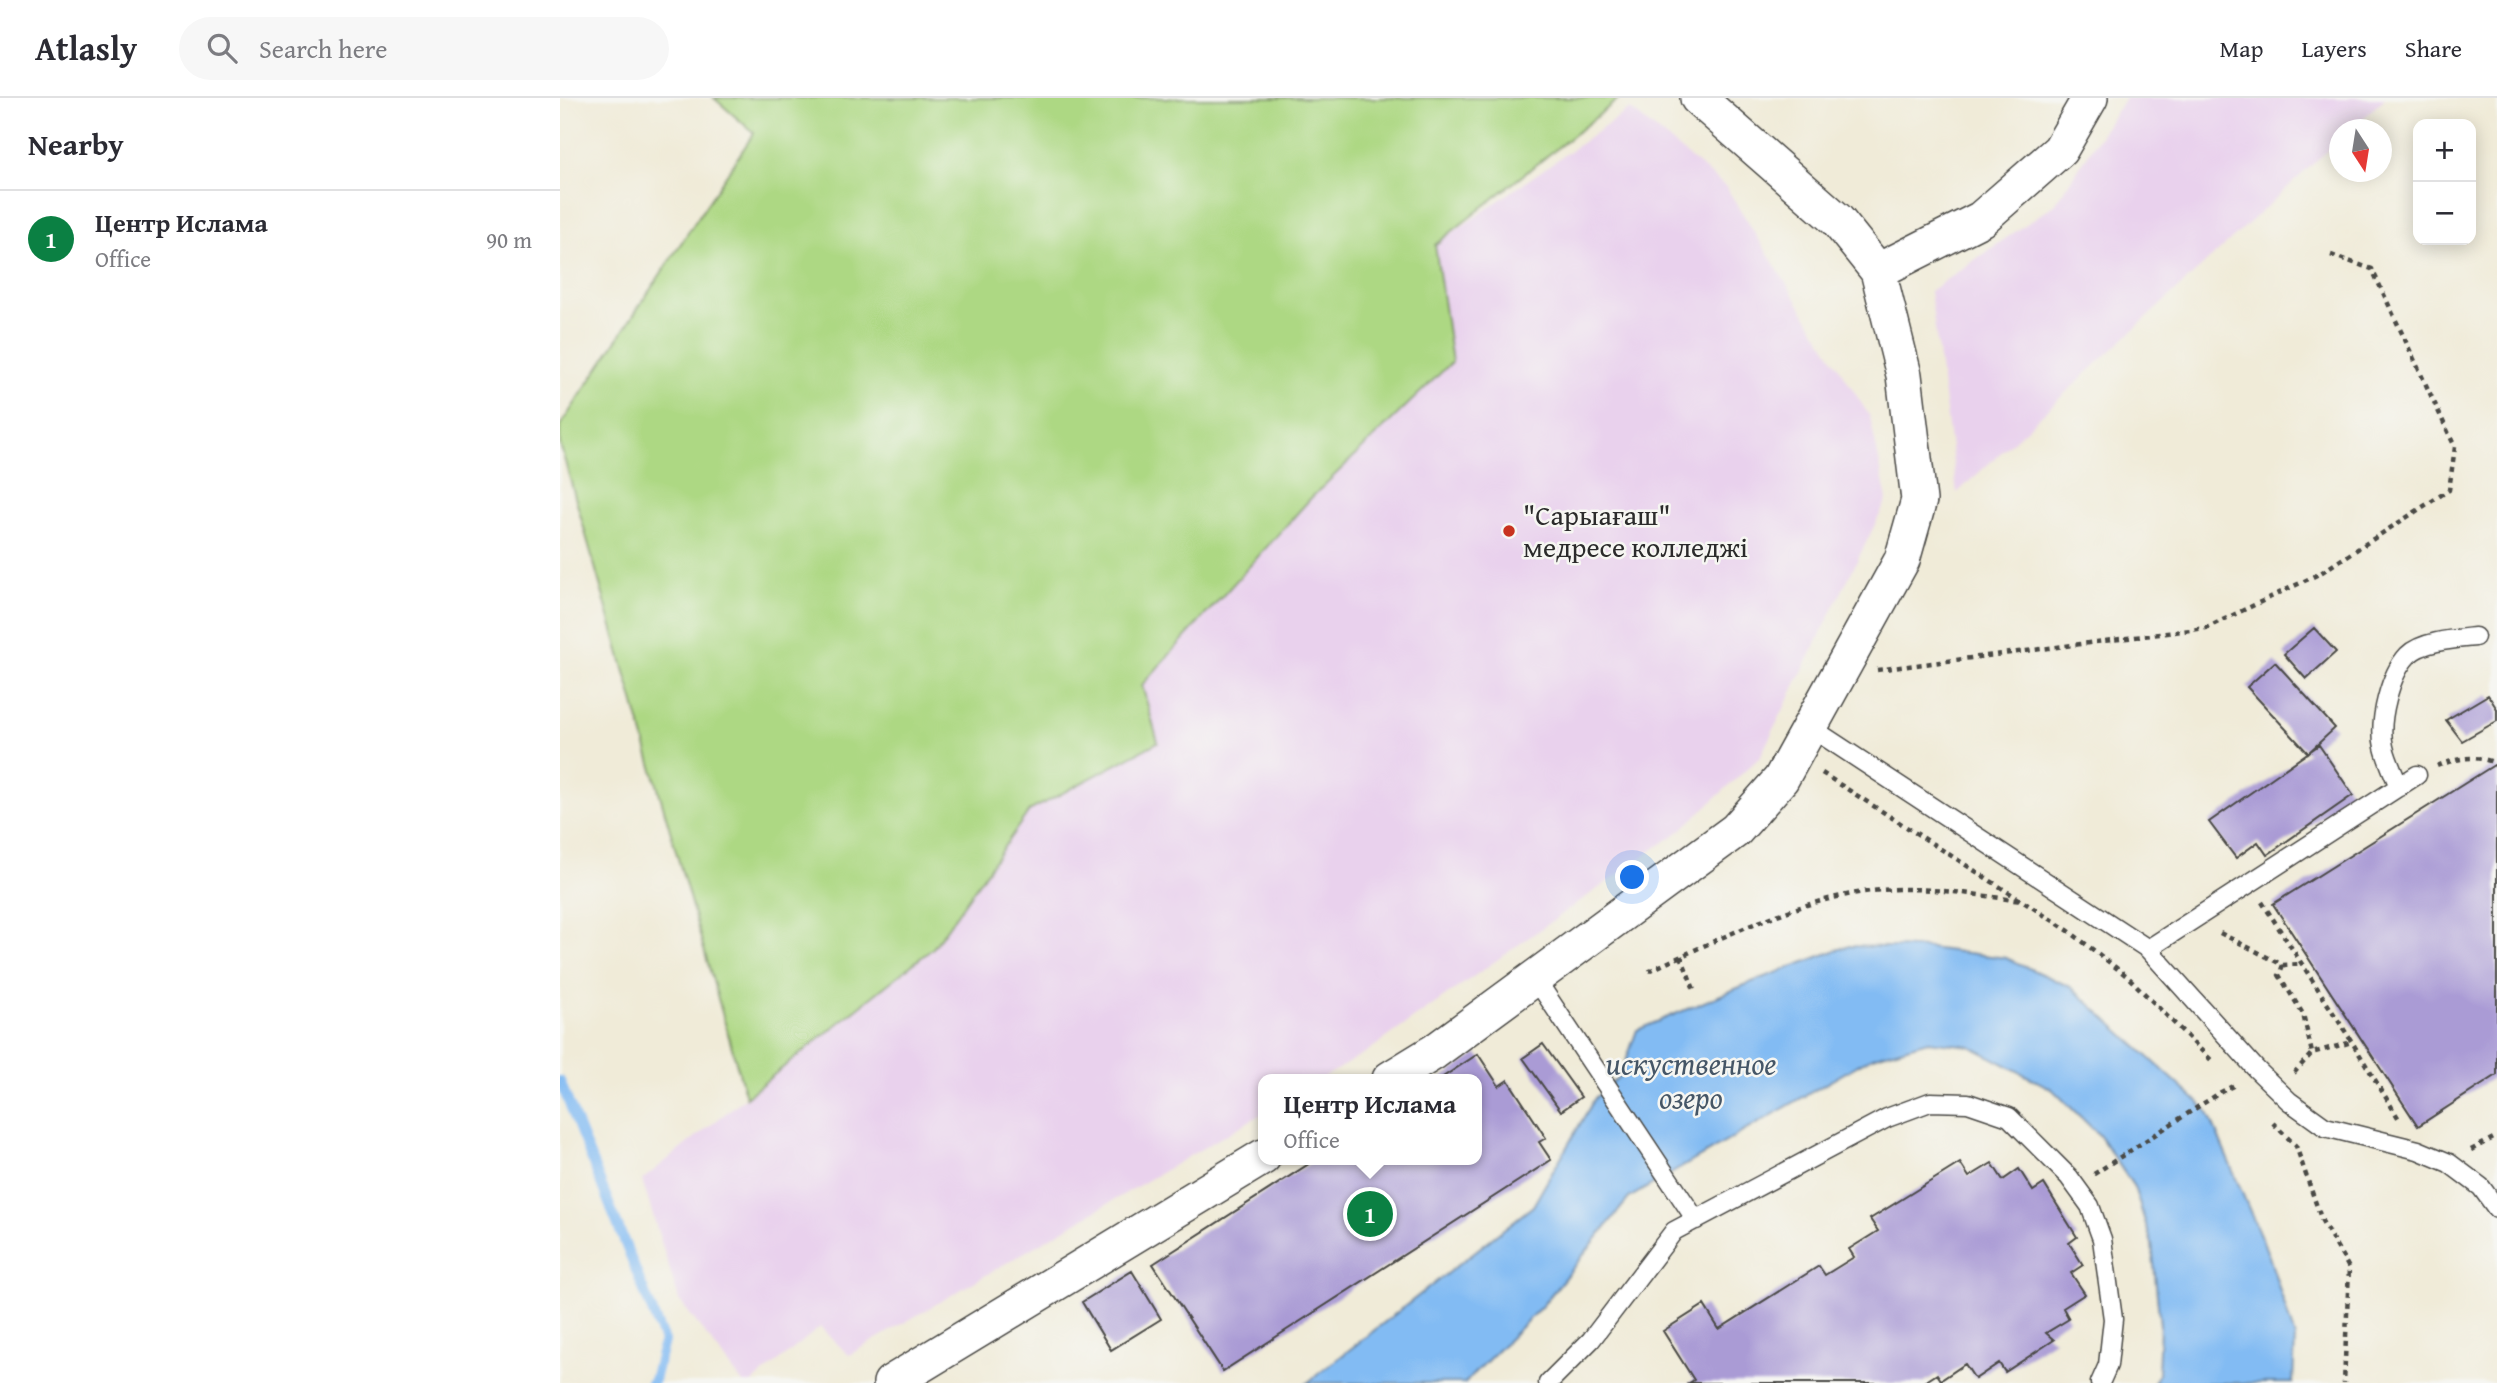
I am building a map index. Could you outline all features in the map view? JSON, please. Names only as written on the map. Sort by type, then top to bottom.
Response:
[{"type":"street","points":[[1398,1074],[1434,1052],[1735,830],[1781,779],[1902,561],[1919,500],[1904,375],[1878,271],[1837,220],[1698,98]]},
{"type":"street","points":[[1878,271],[1981,219],[2060,150],[2090,98]]},
{"type":"street","points":[[891,1383],[1258,1160]]},
{"type":"lane","points":[[2399,787],[2384,746],[2383,719],[2392,681],[2409,654],[2437,642],[2475,637]]},
{"type":"lane","points":[[1810,727],[2148,949],[2256,1069],[2325,1127],[2418,1150],[2449,1163],[2481,1187],[2497,1209]]},
{"type":"lane","points":[[2148,949],[2417,775]]},
{"type":"lane","points":[[1535,978],[1696,1220]]},
{"type":"lane","points":[[1548,1383],[1591,1340],[1674,1231],[1887,1118],[1930,1102],[1968,1103],[2008,1117],[2069,1177],[2090,1206],[2102,1239],[2113,1319],[2108,1365],[2100,1383]]},
{"type":"path","points":[[1838,675],[2206,628],[2319,574],[2449,490],[2455,447],[2372,269],[2331,255]]},
{"type":"path","points":[[2417,775],[2454,759],[2474,758],[2497,764]]},
{"type":"path","points":[[1812,767],[2069,931],[2128,977],[2216,1066]]},
{"type":"path","points":[[2250,884],[2418,1150]]},
{"type":"path","points":[[1649,971],[1796,906],[1829,898],[1873,891],[1944,891],[2022,901]]},
{"type":"path","points":[[2194,920],[2283,965],[2302,964]]},
{"type":"path","points":[[1681,956],[1695,992]]},
{"type":"path","points":[[2283,965],[2279,975],[2303,1014],[2312,1054]]},
{"type":"path","points":[[2278,1090],[2312,1054],[2352,1042]]},
{"type":"path","points":[[2226,1075],[2244,1094]]},
{"type":"path","points":[[2093,1175],[2221,1092]]},
{"type":"path","points":[[2270,1120],[2296,1146],[2322,1221],[2349,1268],[2344,1383]]},
{"type":"shaded area","points":[[2125,98],[2385,98],[2362,119],[2329,119],[2329,149],[1957,493],[1930,291],[2055,204]]},
{"type":"shaded area","points":[[1630,109],[1726,187],[1870,417],[1887,500],[1760,757],[1681,830],[1368,1051],[1329,1074],[1258,1074],[1258,1116],[849,1355],[820,1327],[752,1383],[743,1383],[679,1300],[642,1180],[933,948],[1029,811],[1158,742],[1142,685],[1311,498],[1452,362],[1435,245]]},
{"type":"green space","points":[[714,98],[1620,98],[1435,245],[1452,362],[1311,498],[1142,685],[1158,742],[1029,811],[933,948],[746,1097],[560,444],[560,426],[754,133]]},
{"type":"water","name":"искуственное озеро","points":[[1847,946],[1929,948],[2006,958],[2071,987],[2207,1110],[2269,1256],[2295,1338],[2293,1383],[2154,1383],[2158,1375],[2160,1326],[2152,1244],[2134,1187],[2099,1135],[2052,1089],[1970,1046],[1928,1041],[1872,1057],[1629,1198],[1542,1306],[1465,1383],[1307,1383],[1533,1206],[1595,1098],[1621,1075],[1637,1030]]},
{"type":"building","points":[[2314,628],[2336,652],[2306,679],[2284,654]]},
{"type":"building","points":[[2275,662],[2335,728],[2308,753],[2247,687]]},
{"type":"building","points":[[2488,695],[2497,709],[2497,721],[2462,741],[2446,720]]},
{"type":"building","points":[[2319,745],[2353,795],[2267,855],[2258,842],[2236,858],[2209,822]]},
{"type":"building","points":[[2494,765],[2497,769],[2497,1075],[2418,1126],[2273,904]]},
{"type":"building","points":[[1543,1044],[1581,1097],[1561,1111],[1523,1058]]},
{"type":"building","points":[[1478,1054],[1499,1086],[1508,1080],[1546,1138],[1539,1142],[1551,1160],[1223,1371],[1153,1264],[1307,1165],[1482,1165],[1482,1074],[1448,1074]]},
{"type":"building","points":[[1960,1163],[1969,1177],[1992,1163],[2003,1180],[2019,1169],[2033,1191],[2044,1184],[2077,1237],[2069,1243],[2083,1265],[2071,1273],[2085,1294],[2063,1308],[2069,1319],[2046,1333],[2054,1340],[2005,1372],[1999,1363],[1975,1379],[1965,1364],[1941,1380],[1937,1374],[1923,1383],[1689,1383],[1694,1380],[1663,1331],[1704,1305],[1719,1329],[1819,1266],[1825,1275],[1854,1257],[1849,1249],[1878,1231],[1870,1219]]},
{"type":"building","points":[[1132,1271],[1161,1319],[1111,1350],[1082,1302]]},
{"type":"waterway","points":[[560,1081],[664,1341],[651,1383]]},
{"type":"place","name":"\"Сарыағаш\" медресе колледжі","points":[[1509,531]]},
{"type":"place","name":"Центр Ислама","points":[[1370,1214]]}]
